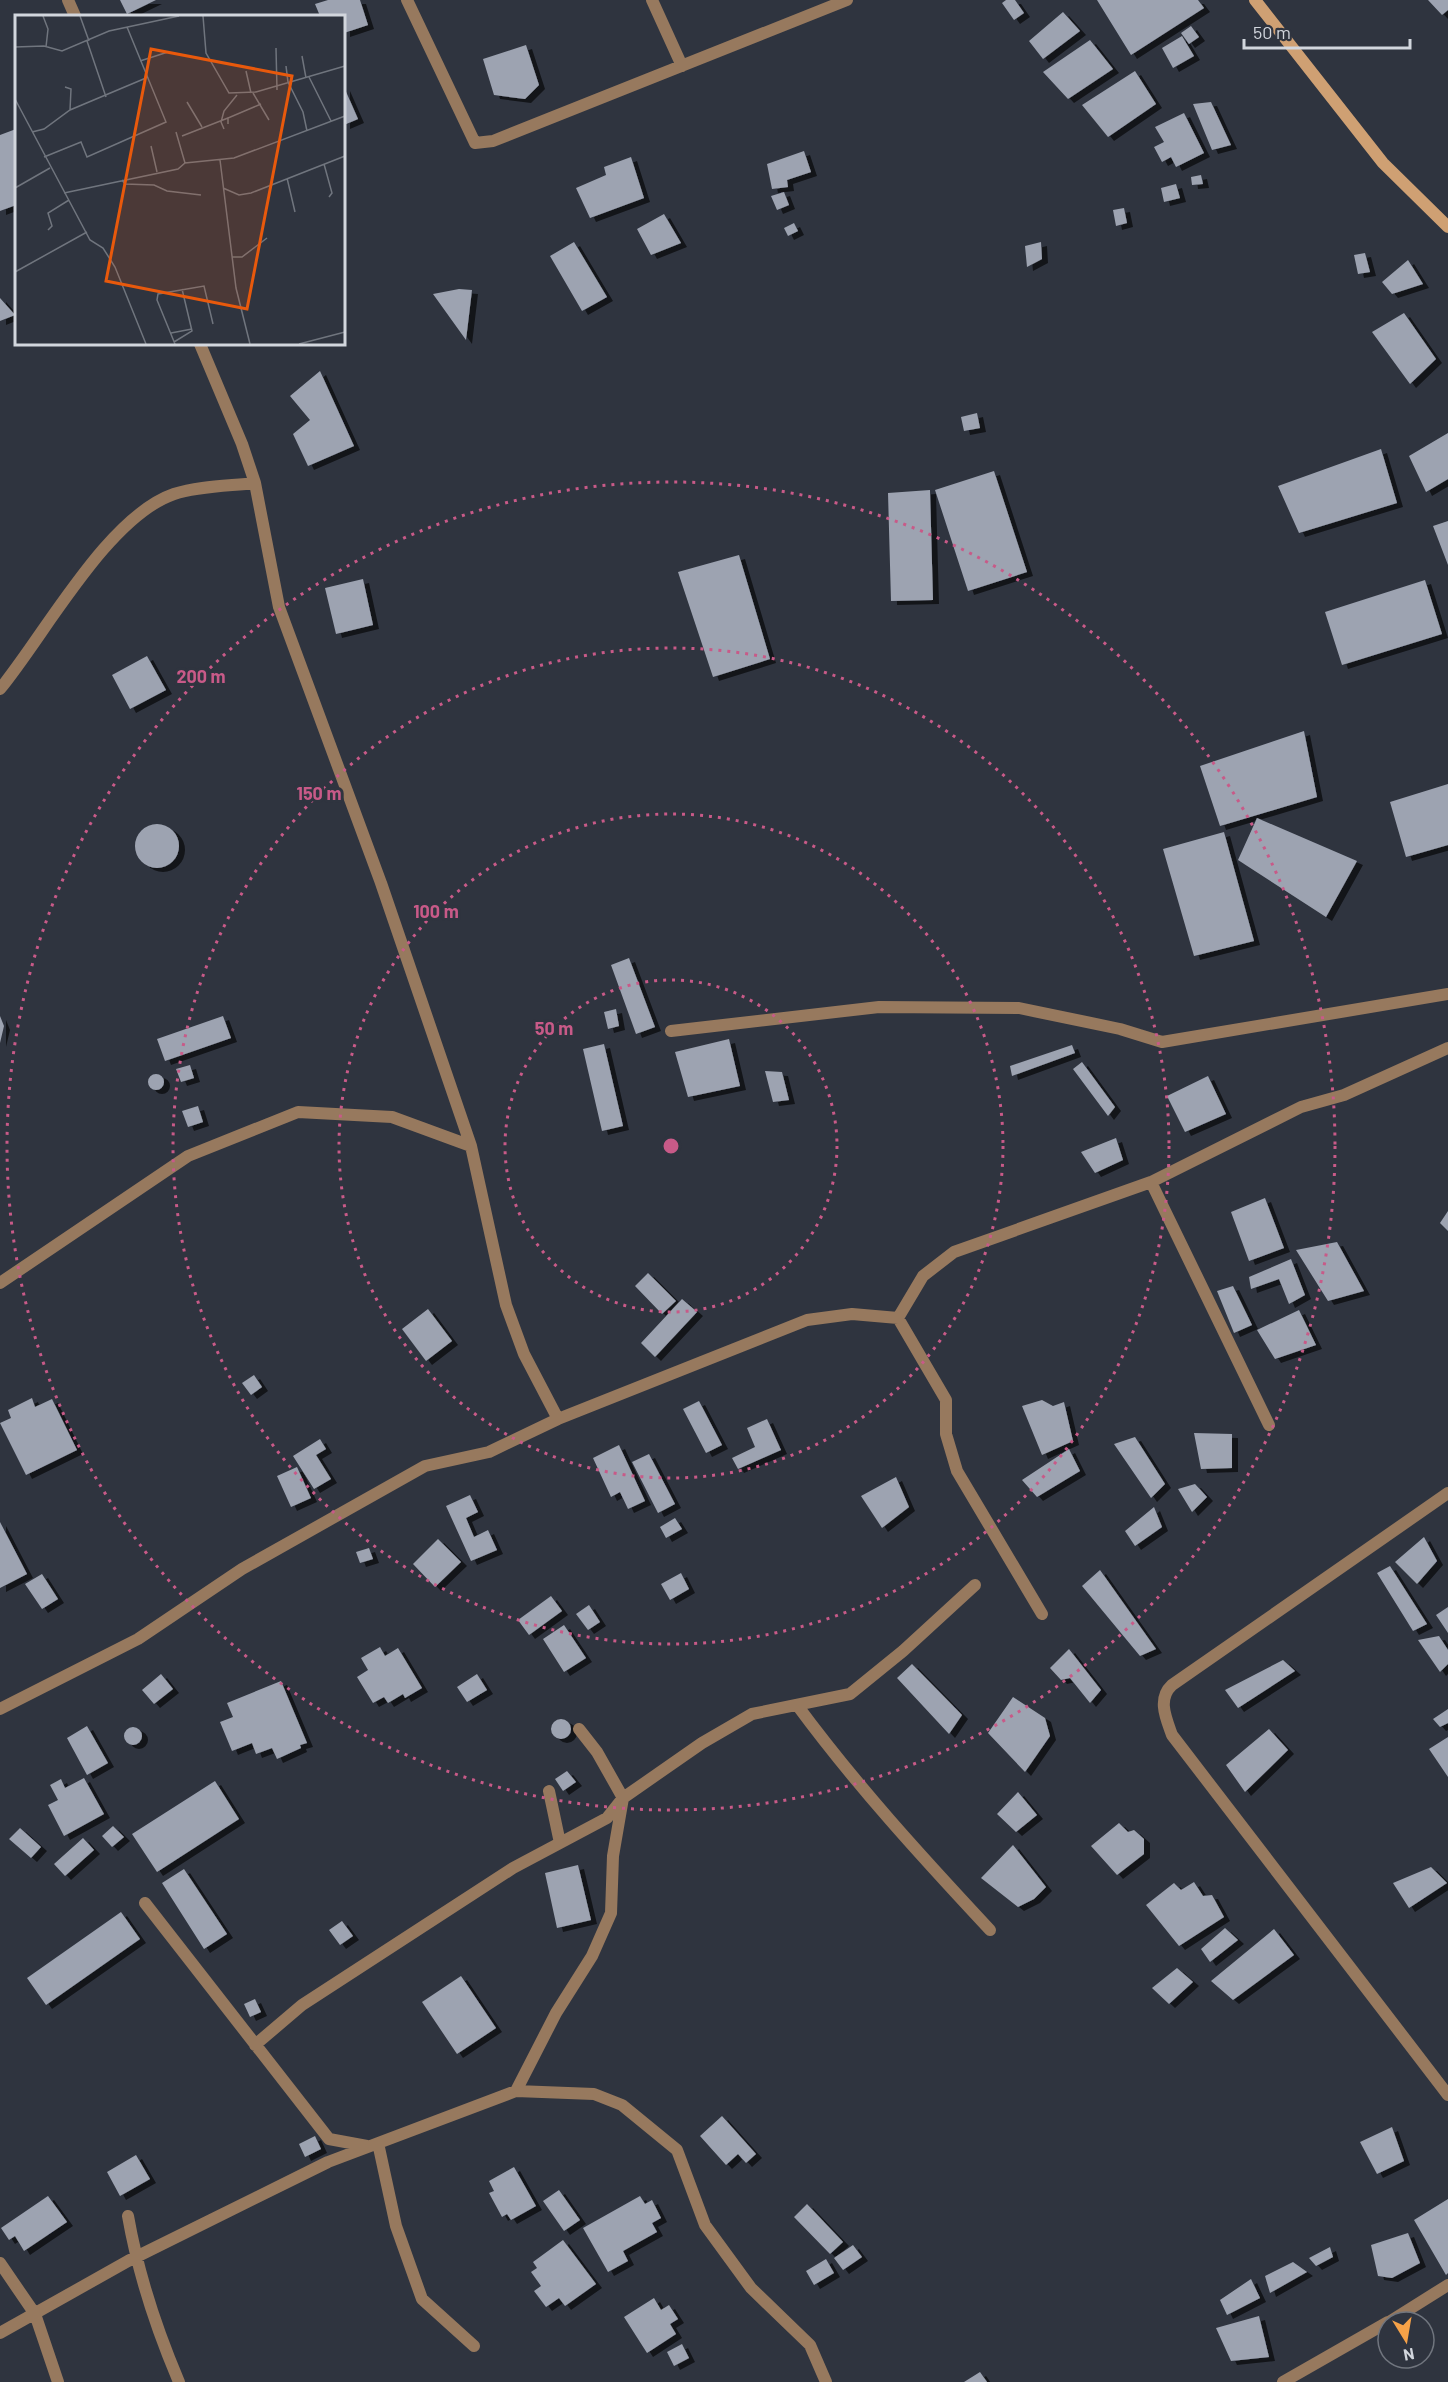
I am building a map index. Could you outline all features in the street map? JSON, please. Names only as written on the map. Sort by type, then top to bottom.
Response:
[{"type":"street","points":[[68,0],[75,15]]},
{"type":"street","points":[[407,0],[474,143],[493,141],[847,0]]},
{"type":"street","points":[[652,0],[682,66]]},
{"type":"street","points":[[1255,0],[1383,163],[1448,226]]},
{"type":"street","points":[[200,345],[225,410],[242,444],[255,483],[279,607],[381,883],[471,1146],[506,1305],[524,1354],[558,1419]]},
{"type":"street","points":[[0,690],[41,629],[99,556],[120,532],[152,506],[175,494],[255,483]]},
{"type":"street","points":[[671,1031],[879,1008],[1019,1008],[1120,1029],[1162,1042],[1448,994]]},
{"type":"street","points":[[898,1318],[923,1276],[954,1252],[1151,1182],[1302,1107],[1344,1095],[1448,1048]]},
{"type":"street","points":[[0,1283],[188,1155],[298,1112],[392,1117],[471,1146]]},
{"type":"street","points":[[1151,1182],[1269,1425]]},
{"type":"street","points":[[0,1709],[138,1639],[242,1569],[425,1466],[489,1452],[558,1419],[807,1320],[852,1314],[898,1318]]},
{"type":"street","points":[[898,1318],[946,1400],[946,1434],[957,1471],[1042,1614]]},
{"type":"street","points":[[1446,2087],[1172,1735],[1163,1700],[1165,1691],[1172,1685],[1448,1493]]},
{"type":"street","points":[[255,2045],[302,2005],[513,1868],[607,1818],[623,1798],[702,1743],[752,1714],[850,1694],[903,1652],[975,1585]]},
{"type":"street","points":[[797,1705],[834,1756],[898,1832],[990,1930]]},
{"type":"street","points":[[516,2091],[556,2013],[592,1956],[611,1913],[614,1856],[623,1798],[597,1752],[579,1728]]},
{"type":"street","points":[[549,1791],[560,1843]]},
{"type":"street","points":[[145,1903],[329,2139],[373,2145]]},
{"type":"street","points":[[0,2333],[135,2258],[328,2162],[516,2091],[594,2094],[622,2105],[677,2150],[705,2225],[751,2288],[810,2345],[826,2382]]},
{"type":"street","points":[[373,2145],[396,2226],[422,2299],[474,2346]]},
{"type":"street","points":[[128,2216],[135,2258],[165,2349],[179,2382]]},
{"type":"street","points":[[0,2263],[35,2314],[58,2382]]},
{"type":"street","points":[[1407,2310],[1448,2285]]},
{"type":"street","points":[[1283,2382],[1376,2329]]},
{"type":"building","points":[[120,0],[156,0],[127,14]]},
{"type":"building","points":[[328,0],[360,0],[368,25],[345,33],[345,15],[320,15],[315,4]]},
{"type":"building","points":[[1006,0],[1015,0],[1024,13],[1014,20],[1002,3]]},
{"type":"building","points":[[1097,0],[1198,0],[1204,8],[1131,55]]},
{"type":"building","points":[[1428,0],[1448,0],[1448,10],[1442,15]]},
{"type":"building","points":[[1063,12],[1080,31],[1043,59],[1029,41]]},
{"type":"building","points":[[1191,26],[1199,37],[1189,44],[1181,33]]},
{"type":"building","points":[[1182,36],[1194,56],[1173,68],[1162,48]]},
{"type":"building","points":[[1090,40],[1113,69],[1068,99],[1043,72]]},
{"type":"building","points":[[526,45],[539,85],[525,99],[494,95],[483,59]]},
{"type":"building","points":[[1135,71],[1156,104],[1108,137],[1082,105]]},
{"type":"building","points":[[345,89],[358,119],[345,125]]},
{"type":"building","points":[[1211,102],[1231,145],[1212,150],[1193,104]]},
{"type":"building","points":[[1184,113],[1204,153],[1176,167],[1171,157],[1162,162],[1154,147],[1164,142],[1155,127]]},
{"type":"building","points":[[15,129],[15,205],[0,211],[0,135]]},
{"type":"building","points":[[804,151],[811,172],[787,180],[788,187],[772,189],[767,164]]},
{"type":"building","points":[[631,157],[644,198],[590,218],[576,188],[606,175],[604,167]]},
{"type":"building","points":[[1201,175],[1203,184],[1192,185],[1191,177]]},
{"type":"building","points":[[1176,184],[1180,198],[1164,202],[1161,188]]},
{"type":"building","points":[[784,192],[789,205],[777,210],[771,196]]},
{"type":"building","points":[[1124,208],[1127,223],[1116,226],[1113,210]]},
{"type":"building","points":[[664,214],[681,243],[651,255],[637,229]]},
{"type":"building","points":[[794,223],[798,231],[788,236],[784,228]]},
{"type":"building","points":[[574,242],[607,297],[582,311],[550,256]]},
{"type":"building","points":[[1041,242],[1042,259],[1027,267],[1025,246]]},
{"type":"building","points":[[1365,253],[1370,272],[1358,274],[1354,255]]},
{"type":"building","points":[[1408,260],[1423,284],[1392,294],[1382,282]]},
{"type":"building","points":[[459,289],[472,290],[466,340],[433,294]]},
{"type":"building","points":[[0,298],[15,315],[0,321]]},
{"type":"building","points":[[1404,313],[1436,359],[1410,384],[1372,332]]},
{"type":"building","points":[[320,371],[354,446],[308,466],[293,434],[310,420],[290,396]]},
{"type":"building","points":[[977,413],[980,428],[964,431],[961,417]]},
{"type":"building","points":[[1448,433],[1448,479],[1426,492],[1409,456]]},
{"type":"building","points":[[1381,449],[1397,503],[1299,533],[1278,486]]},
{"type":"building","points":[[994,471],[1027,572],[968,591],[935,490]]},
{"type":"building","points":[[930,490],[933,600],[891,601],[888,493]]},
{"type":"building","points":[[1448,521],[1448,565],[1433,526]]},
{"type":"building","points":[[739,555],[770,659],[713,677],[678,572]]},
{"type":"building","points":[[363,579],[373,625],[336,634],[325,588]]},
{"type":"building","points":[[1425,580],[1442,634],[1342,665],[1325,612]]},
{"type":"building","points":[[147,656],[166,690],[130,709],[112,675]]},
{"type":"building","points":[[1304,731],[1317,797],[1220,826],[1200,766]]},
{"type":"building","points":[[1448,784],[1448,845],[1406,857],[1390,802]]},
{"type":"building","points":[[1257,818],[1357,861],[1326,917],[1238,860]]},
{"type":"building","points":[[157,824],[172,831],[179,846],[172,861],[157,868],[142,861],[135,846],[142,831]]},
{"type":"building","points":[[1224,832],[1254,941],[1194,956],[1163,849]]},
{"type":"building","points":[[629,958],[655,1027],[636,1034],[611,965]]},
{"type":"building","points":[[616,1009],[619,1026],[608,1029],[604,1012]]},
{"type":"building","points":[[0,1016],[4,1026],[0,1043]]},
{"type":"building","points":[[223,1016],[231,1038],[165,1061],[157,1039]]},
{"type":"building","points":[[729,1039],[740,1086],[688,1097],[675,1052]]},
{"type":"building","points":[[604,1044],[623,1126],[602,1131],[583,1049]]},
{"type":"building","points":[[1072,1045],[1075,1053],[1012,1076],[1010,1066]]},
{"type":"building","points":[[1082,1062],[1115,1107],[1108,1116],[1073,1069]]},
{"type":"building","points":[[190,1065],[194,1078],[181,1082],[176,1069]]},
{"type":"building","points":[[765,1071],[782,1072],[789,1100],[773,1102]]},
{"type":"building","points":[[156,1074],[164,1082],[156,1090],[148,1082]]},
{"type":"building","points":[[1208,1076],[1226,1114],[1185,1132],[1167,1096]]},
{"type":"building","points":[[198,1106],[203,1122],[188,1127],[182,1111]]},
{"type":"building","points":[[1116,1138],[1123,1160],[1095,1173],[1081,1152]]},
{"type":"building","points":[[1265,1198],[1284,1248],[1249,1261],[1231,1212]]},
{"type":"building","points":[[1448,1211],[1448,1231],[1440,1223]]},
{"type":"building","points":[[1337,1242],[1364,1291],[1328,1301],[1296,1250]]},
{"type":"building","points":[[1291,1259],[1305,1295],[1289,1304],[1279,1279],[1251,1289],[1249,1277]]},
{"type":"building","points":[[648,1273],[676,1301],[662,1314],[635,1286]]},
{"type":"building","points":[[1233,1286],[1252,1325],[1234,1333],[1217,1291]]},
{"type":"building","points":[[682,1299],[697,1312],[655,1357],[641,1343]]},
{"type":"building","points":[[428,1309],[452,1341],[426,1361],[402,1329]]},
{"type":"building","points":[[1299,1310],[1316,1345],[1275,1359],[1257,1330]]},
{"type":"building","points":[[254,1375],[262,1387],[251,1395],[242,1383]]},
{"type":"building","points":[[32,1398],[35,1407],[52,1399],[77,1450],[26,1475],[0,1423],[11,1418],[8,1410]]},
{"type":"building","points":[[1042,1400],[1053,1406],[1064,1402],[1073,1441],[1042,1455],[1022,1406]]},
{"type":"building","points":[[699,1401],[722,1445],[706,1453],[683,1409]]},
{"type":"building","points":[[767,1419],[781,1450],[738,1469],[732,1458],[755,1447],[747,1428]]},
{"type":"building","points":[[1194,1433],[1232,1434],[1232,1468],[1201,1469]]},
{"type":"building","points":[[1135,1437],[1165,1484],[1151,1498],[1114,1444]]},
{"type":"building","points":[[320,1439],[326,1449],[316,1455],[331,1479],[314,1489],[293,1456]]},
{"type":"building","points":[[619,1445],[645,1501],[628,1509],[620,1492],[611,1497],[593,1458]]},
{"type":"building","points":[[1069,1449],[1080,1471],[1037,1497],[1022,1480]]},
{"type":"building","points":[[649,1454],[675,1504],[658,1513],[632,1462]]},
{"type":"building","points":[[297,1467],[311,1498],[291,1507],[277,1476]]},
{"type":"building","points":[[896,1477],[909,1507],[882,1528],[861,1496]]},
{"type":"building","points":[[1195,1484],[1207,1497],[1192,1512],[1178,1489]]},
{"type":"building","points":[[470,1495],[478,1512],[466,1518],[474,1537],[488,1530],[497,1550],[471,1561],[446,1506]]},
{"type":"building","points":[[1154,1507],[1162,1527],[1135,1546],[1125,1531]]},
{"type":"building","points":[[675,1518],[682,1529],[666,1538],[660,1527]]},
{"type":"building","points":[[0,1522],[27,1574],[0,1588]]},
{"type":"building","points":[[1424,1537],[1437,1561],[1417,1584],[1395,1562]]},
{"type":"building","points":[[438,1539],[461,1562],[435,1587],[413,1564]]},
{"type":"building","points":[[369,1548],[373,1559],[360,1563],[356,1552]]},
{"type":"building","points":[[1390,1566],[1427,1624],[1413,1631],[1377,1573]]},
{"type":"building","points":[[1100,1570],[1156,1649],[1140,1656],[1082,1586]]},
{"type":"building","points":[[681,1573],[689,1589],[670,1600],[661,1584]]},
{"type":"building","points":[[42,1574],[58,1599],[42,1609],[25,1584]]},
{"type":"building","points":[[551,1596],[562,1611],[529,1635],[518,1620]]},
{"type":"building","points":[[589,1605],[600,1622],[588,1630],[576,1614]]},
{"type":"building","points":[[1448,1607],[1448,1633],[1436,1615]]},
{"type":"building","points":[[564,1625],[586,1658],[564,1672],[543,1639]]},
{"type":"building","points":[[1439,1636],[1448,1650],[1448,1664],[1440,1672],[1418,1640]]},
{"type":"building","points":[[380,1647],[385,1656],[398,1648],[422,1688],[405,1698],[403,1694],[388,1703],[384,1697],[373,1703],[357,1677],[368,1670],[361,1658]]},
{"type":"building","points":[[1069,1649],[1101,1690],[1090,1703],[1070,1678],[1061,1680],[1050,1668]]},
{"type":"building","points":[[1283,1660],[1295,1671],[1238,1708],[1225,1690]]},
{"type":"building","points":[[912,1664],[962,1715],[949,1734],[897,1678]]},
{"type":"building","points":[[161,1674],[173,1689],[154,1704],[142,1690]]},
{"type":"building","points":[[477,1674],[487,1690],[467,1702],[457,1687]]},
{"type":"building","points":[[281,1681],[307,1743],[277,1759],[272,1748],[256,1754],[252,1743],[232,1751],[220,1722],[233,1717],[227,1703]]},
{"type":"building","points":[[1013,1697],[1045,1718],[1050,1736],[1025,1772],[988,1733]]},
{"type":"building","points":[[1448,1709],[1448,1723],[1440,1727],[1433,1719]]},
{"type":"building","points":[[561,1719],[568,1722],[571,1729],[568,1736],[561,1739],[554,1736],[551,1729],[554,1722]]},
{"type":"building","points":[[87,1726],[108,1763],[87,1775],[67,1738]]},
{"type":"building","points":[[133,1727],[139,1730],[142,1736],[139,1742],[133,1745],[127,1742],[124,1736],[127,1730]]},
{"type":"building","points":[[1269,1729],[1288,1750],[1245,1792],[1226,1765]]},
{"type":"building","points":[[1448,1737],[1448,1777],[1429,1749]]},
{"type":"building","points":[[567,1771],[576,1782],[563,1791],[555,1779]]},
{"type":"building","points":[[84,1778],[104,1814],[64,1836],[48,1805],[58,1800],[50,1785],[61,1779],[65,1788]]},
{"type":"building","points":[[215,1781],[239,1819],[157,1872],[132,1834]]},
{"type":"building","points":[[1018,1792],[1037,1815],[1016,1832],[997,1814]]},
{"type":"building","points":[[1119,1823],[1128,1832],[1134,1830],[1144,1839],[1144,1854],[1117,1875],[1091,1846]]},
{"type":"building","points":[[113,1826],[124,1837],[112,1847],[102,1836]]},
{"type":"building","points":[[20,1828],[41,1847],[31,1858],[9,1839]]},
{"type":"building","points":[[83,1838],[94,1850],[65,1876],[54,1864]]},
{"type":"building","points":[[1013,1845],[1046,1887],[1034,1899],[1018,1907],[981,1878]]},
{"type":"building","points":[[578,1865],[591,1920],[557,1928],[545,1873]]},
{"type":"building","points":[[1431,1867],[1447,1883],[1409,1908],[1393,1883]]},
{"type":"building","points":[[184,1869],[227,1934],[204,1949],[162,1883]]},
{"type":"building","points":[[1194,1882],[1203,1896],[1212,1895],[1224,1917],[1179,1946],[1146,1905],[1174,1883],[1181,1890]]},
{"type":"building","points":[[121,1912],[140,1939],[46,2005],[27,1978]]},
{"type":"building","points":[[342,1921],[353,1936],[340,1945],[329,1930]]},
{"type":"building","points":[[1225,1928],[1238,1940],[1210,1962],[1201,1949]]},
{"type":"building","points":[[1274,1929],[1294,1955],[1233,2000],[1211,1981]]},
{"type":"building","points":[[1177,1968],[1193,1982],[1169,2004],[1152,1988]]},
{"type":"building","points":[[461,1976],[496,2028],[457,2054],[422,2002]]},
{"type":"building","points":[[255,1999],[261,2012],[250,2017],[244,2004]]},
{"type":"building","points":[[722,2116],[756,2154],[746,2163],[738,2154],[726,2165],[700,2136]]},
{"type":"building","points":[[1392,2127],[1404,2161],[1377,2174],[1360,2142]]},
{"type":"building","points":[[315,2136],[321,2149],[305,2157],[299,2144]]},
{"type":"building","points":[[136,2155],[150,2179],[120,2196],[107,2172]]},
{"type":"building","points":[[514,2167],[536,2206],[511,2220],[507,2214],[502,2217],[489,2193],[494,2191],[489,2181]]},
{"type":"building","points":[[559,2190],[580,2220],[564,2231],[543,2201]]},
{"type":"building","points":[[48,2196],[67,2222],[24,2251],[15,2236],[9,2240],[1,2228]]},
{"type":"building","points":[[640,2196],[645,2204],[652,2200],[661,2218],[652,2223],[657,2232],[623,2251],[628,2261],[608,2272],[583,2228]]},
{"type":"building","points":[[1448,2199],[1448,2273],[1446,2275],[1414,2220]]},
{"type":"building","points":[[807,2204],[843,2242],[830,2254],[794,2217]]},
{"type":"building","points":[[1408,2233],[1420,2263],[1392,2278],[1378,2276],[1371,2245]]},
{"type":"building","points":[[563,2240],[596,2284],[565,2306],[559,2298],[546,2307],[534,2291],[541,2286],[531,2272],[537,2268],[533,2262]]},
{"type":"building","points":[[853,2245],[862,2257],[843,2270],[834,2258]]},
{"type":"building","points":[[1330,2247],[1333,2257],[1316,2266],[1309,2258]]},
{"type":"building","points":[[826,2259],[834,2273],[814,2285],[806,2271]]},
{"type":"building","points":[[1293,2262],[1307,2272],[1270,2293],[1265,2276]]},
{"type":"building","points":[[1251,2279],[1260,2298],[1227,2315],[1220,2300]]},
{"type":"building","points":[[654,2298],[661,2310],[669,2305],[678,2319],[670,2324],[676,2334],[647,2353],[624,2317]]},
{"type":"building","points":[[1259,2316],[1269,2357],[1231,2361],[1216,2328]]},
{"type":"building","points":[[682,2344],[689,2358],[674,2366],[667,2352]]},
{"type":"building","points":[[980,2372],[987,2382],[964,2382]]}]
